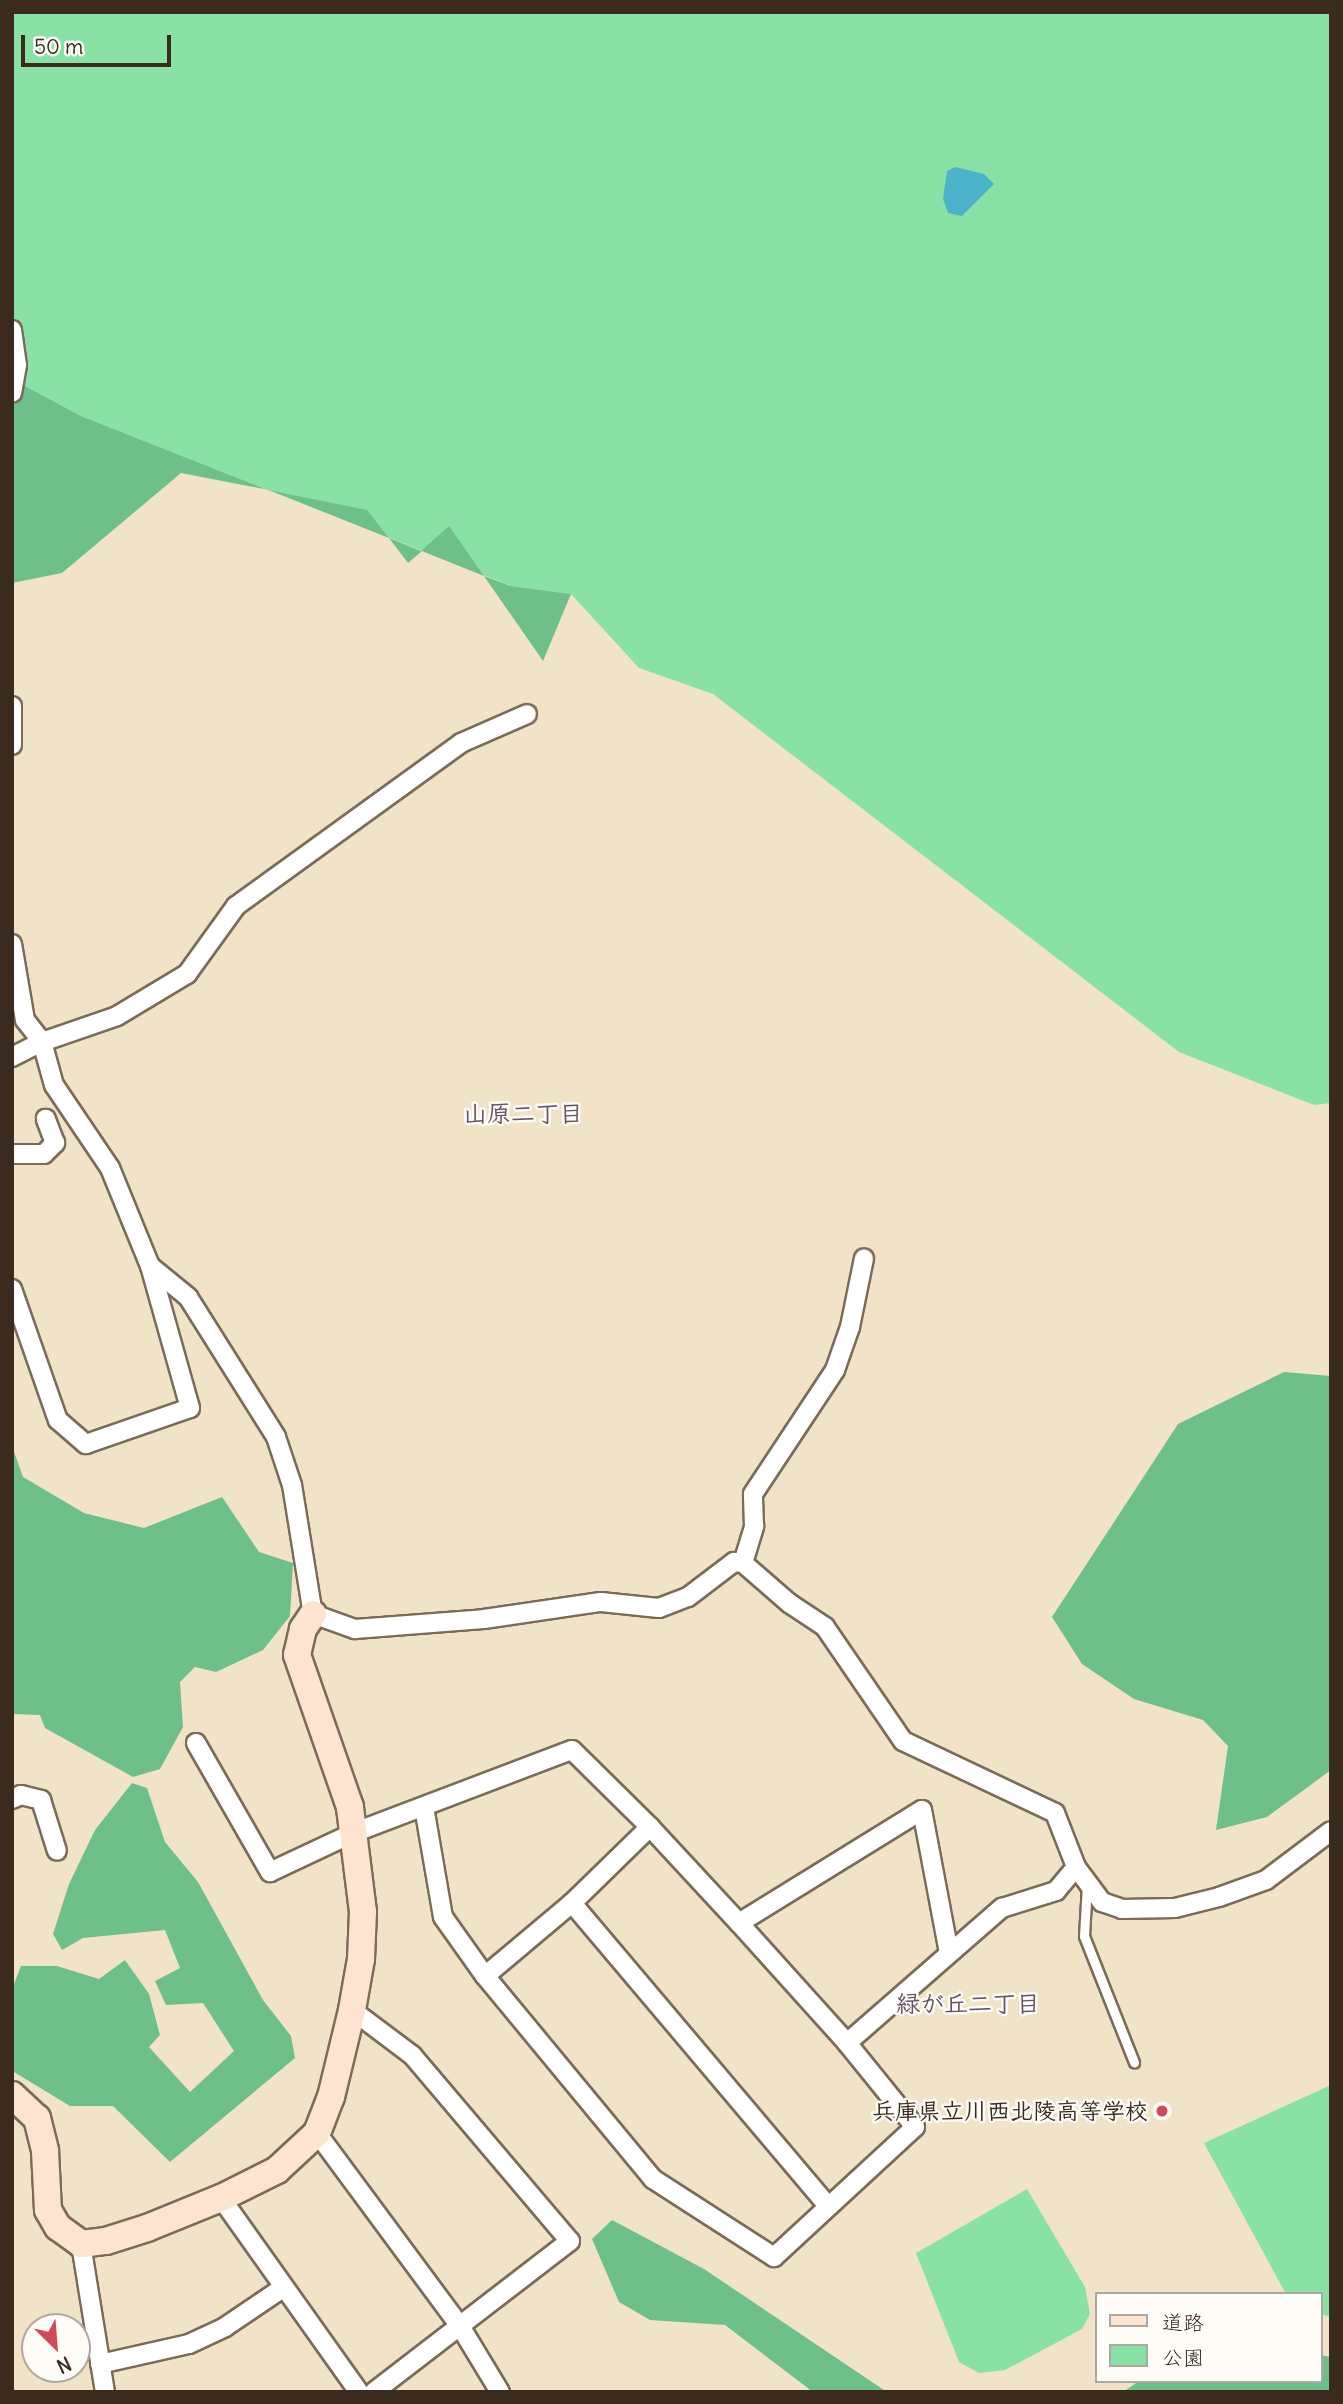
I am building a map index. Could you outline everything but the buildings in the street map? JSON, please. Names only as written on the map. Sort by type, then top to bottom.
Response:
[{"type":"street","points":[[12,330],[17,365],[12,393]]},
{"type":"street","points":[[12,706],[12,746]]},
{"type":"street","points":[[12,1057],[42,1042],[117,1016],[187,974],[236,906],[461,743],[527,714]]},
{"type":"street","points":[[12,944],[18,1018],[42,1042],[54,1086],[110,1168],[150,1266],[190,1408],[86,1444],[58,1420],[12,1289]]},
{"type":"street","points":[[12,1154],[44,1154],[55,1143],[46,1119]]},
{"type":"street","points":[[743,1563],[754,1526],[753,1494],[835,1370],[850,1327],[864,1258]]},
{"type":"street","points":[[81,2244],[127,2234],[221,2198],[277,2170],[299,2154],[317,2133],[331,2097],[361,1959],[363,1912],[350,1807],[297,1655],[303,1629],[313,1614],[292,1485],[276,1437],[188,1297],[150,1266]]},
{"type":"street","points":[[313,1614],[355,1629],[484,1619],[601,1602],[659,1608],[688,1597],[734,1562],[743,1563],[789,1603],[825,1627],[903,1741],[1055,1813],[1076,1867],[1102,1902],[1122,1909],[1175,1908],[1219,1897],[1266,1880],[1331,1831]]},
{"type":"street","points":[[196,1744],[270,1872],[353,1833],[572,1750],[650,1827],[739,1923],[847,2043],[915,2127],[774,2257],[653,2179],[485,1976],[443,1917],[424,1807]]},
{"type":"street","points":[[12,1799],[21,1795],[41,1800],[57,1851]]},
{"type":"street","points":[[739,1923],[922,1810],[949,1954]]},
{"type":"street","points":[[485,1976],[572,1903],[650,1827]]},
{"type":"street","points":[[847,2043],[1002,1908],[1056,1891],[1076,1867]]},
{"type":"street","points":[[572,1903],[828,2206]]},
{"type":"street","points":[[352,2010],[412,2055],[570,2241],[374,2392]]},
{"type":"street","points":[[12,2095],[37,2118],[45,2151],[48,2210],[58,2227],[81,2244],[105,2392]]},
{"type":"street","points":[[317,2133],[460,2326],[500,2392]]},
{"type":"street","points":[[221,2198],[284,2287],[350,2389]]},
{"type":"street","points":[[100,2364],[189,2344],[225,2327],[284,2287]]},
{"type":"lane","points":[[1087,1882],[1084,1936],[1134,2062]]},
{"type":"green space","points":[[12,12],[1331,12],[1331,1103],[1314,1105],[1179,1052],[713,694],[639,668],[571,594],[511,586],[81,416],[12,379]]},
{"type":"green space","points":[[12,379],[81,416],[267,490],[181,473],[62,573],[12,583]]},
{"type":"green space","points":[[270,490],[367,510],[389,538]]},
{"type":"green space","points":[[449,526],[484,576],[422,551],[408,563],[389,538],[421,551]]},
{"type":"green space","points":[[484,576],[511,586],[571,594],[543,661]]},
{"type":"green space","points":[[1284,1372],[1331,1376],[1331,1770],[1267,1817],[1216,1830],[1228,1746],[1203,1720],[1134,1699],[1082,1664],[1052,1617],[1178,1424]]},
{"type":"green space","points":[[12,1446],[23,1477],[84,1513],[144,1528],[222,1497],[259,1552],[293,1563],[290,1616],[263,1650],[216,1672],[195,1667],[180,1682],[183,1727],[160,1769],[133,1777],[45,1728],[40,1715],[12,1714]]},
{"type":"green space","points":[[132,1783],[147,1788],[165,1842],[198,1882],[263,2000],[291,2036],[295,2058],[170,2162],[113,2106],[70,2106],[14,2072],[12,1989],[21,1966],[57,1966],[99,1979],[125,1960],[149,1994],[160,2035],[149,2047],[190,2092],[234,2051],[203,2003],[166,2005],[155,1981],[180,1968],[165,1930],[83,1938],[62,1950],[53,1934],[69,1884],[95,1830]]},
{"type":"green space","points":[[1331,2085],[1331,2317],[1322,2315],[1322,2292],[1285,2292],[1204,2143]]},
{"type":"green space","points":[[1027,2189],[1085,2287],[1090,2314],[1082,2329],[1005,2370],[979,2373],[959,2362],[916,2253]]},
{"type":"green space","points":[[612,2220],[704,2269],[887,2392],[813,2392],[725,2325],[650,2320],[619,2302],[592,2239]]},
{"type":"green space","points":[[1322,2355],[1331,2357],[1331,2392],[1123,2392],[1136,2383],[1322,2383]]},
{"type":"water","points":[[955,167],[984,174],[994,184],[962,216],[948,213],[943,199],[947,171]]},
{"type":"place","name":"兵庫県立川西北陵高等学校","points":[[1162,2111]]},
{"type":"district","name":"山原二丁目","points":[[523,1114]]},
{"type":"district","name":"緑が丘二丁目","points":[[968,2004]]}]
